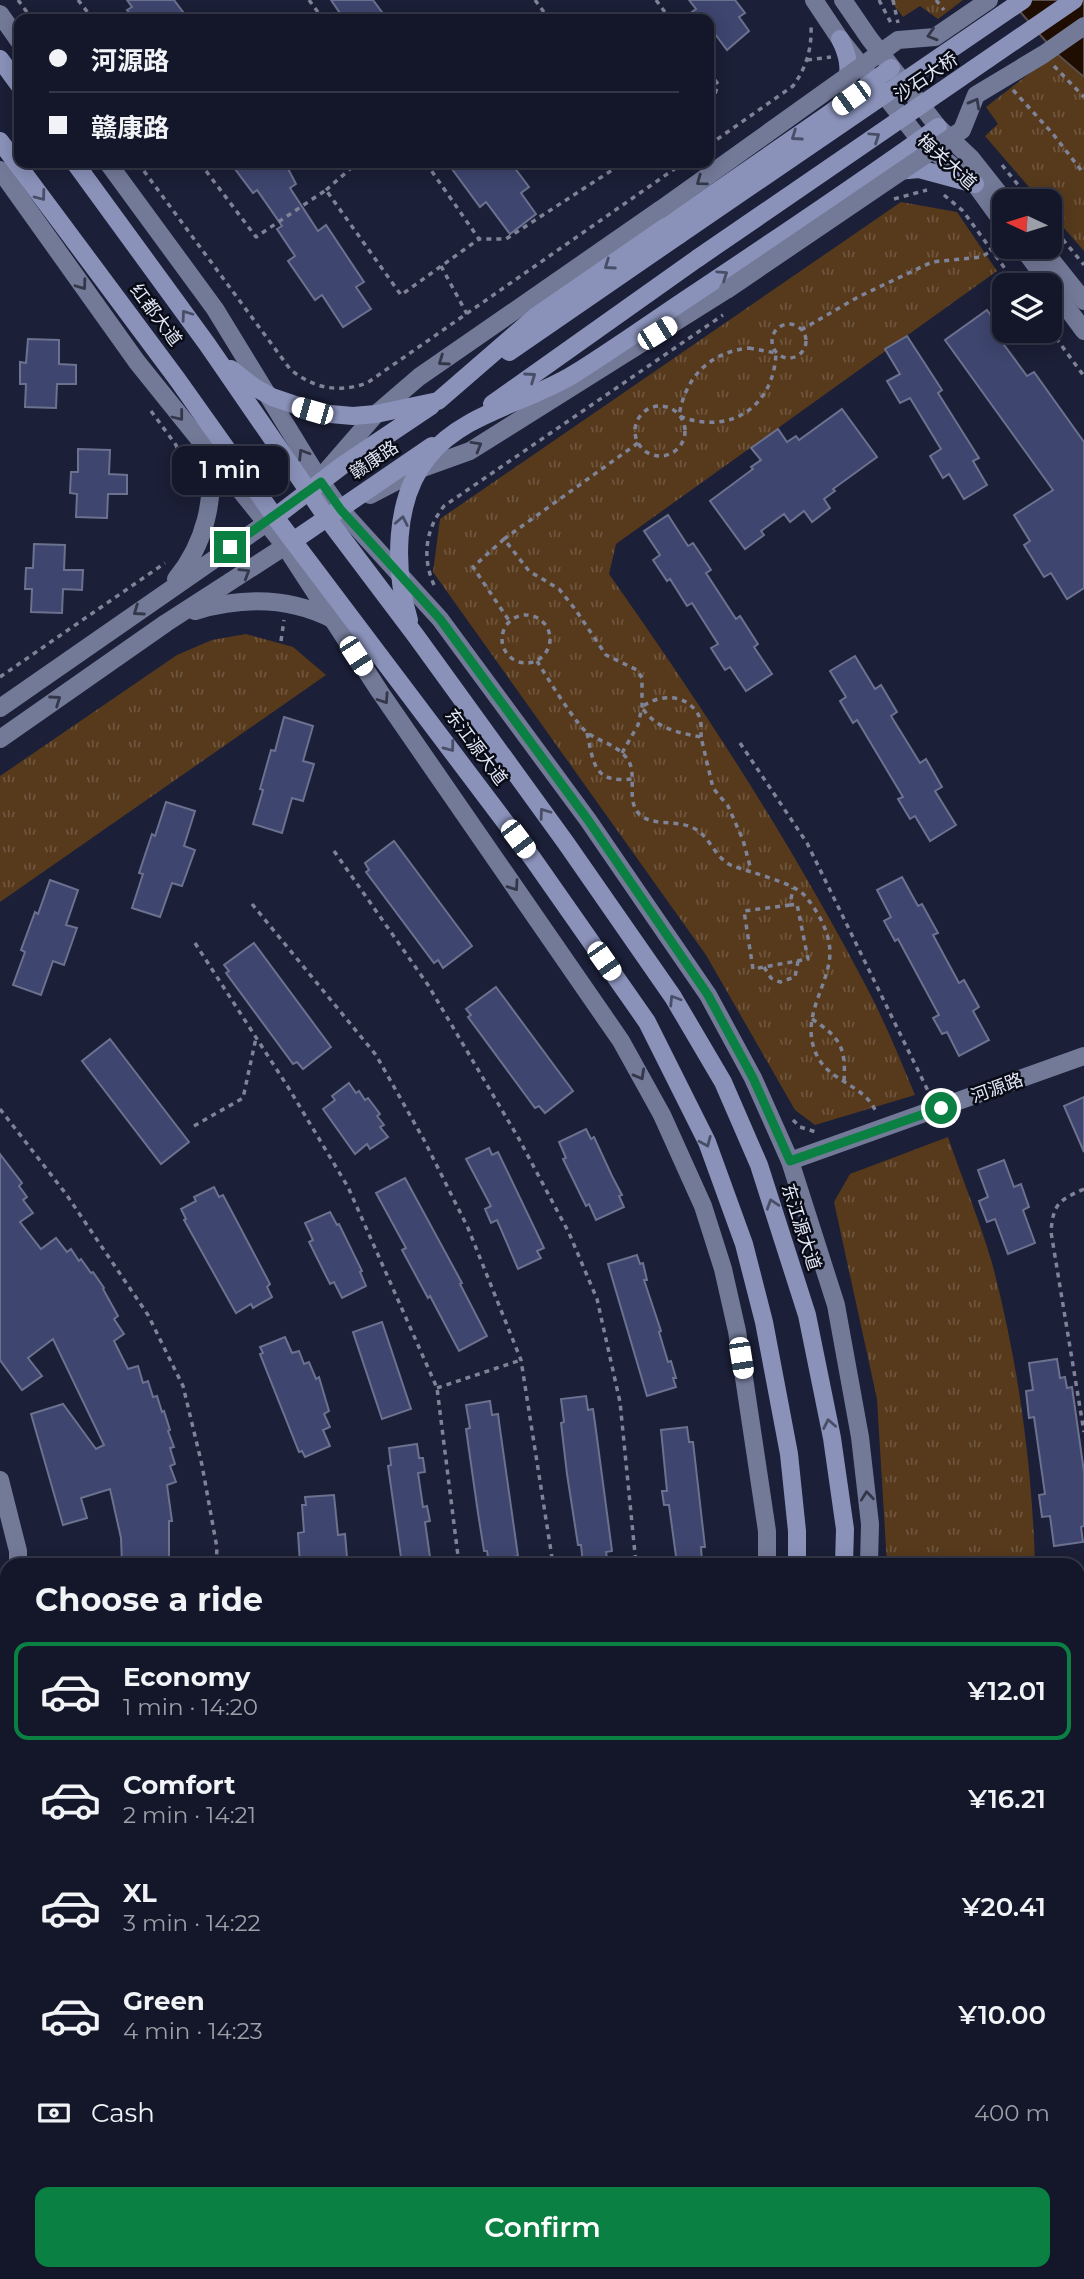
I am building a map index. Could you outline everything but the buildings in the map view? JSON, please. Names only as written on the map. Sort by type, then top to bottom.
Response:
[{"type":"main road","name":"沙石大桥","points":[[679,235],[1023,0]]},
{"type":"main road","name":"沙石大桥","points":[[698,258],[1074,0]]},
{"type":"main road","points":[[828,114],[842,98],[848,79],[848,57],[840,39]]},
{"type":"main road","points":[[0,59],[14,78]]},
{"type":"main road","points":[[207,344],[237,374],[264,393],[292,406],[319,413],[354,416],[376,414],[438,401],[535,317],[891,68]]},
{"type":"main road","points":[[416,636],[409,620],[400,577],[398,554],[404,512],[420,469],[453,432],[571,376],[863,181],[938,127]]},
{"type":"main road","name":"红都大道","points":[[0,141],[14,160]]},
{"type":"main road","name":"红都大道","points":[[20,168],[177,379],[271,520]]},
{"type":"main road","name":"红都大道","points":[[79,168],[207,344],[316,484]]},
{"type":"main road","points":[[863,181],[904,169],[919,169],[975,184]]},
{"type":"main road","name":"赣康路","points":[[271,520],[316,484],[679,235]]},
{"type":"main road","name":"赣康路","points":[[289,544],[453,432],[698,258]]},
{"type":"main road","name":"东江源大道","points":[[336,512],[416,636],[566,843],[665,986],[723,1082],[759,1165],[807,1315],[832,1438],[845,1529],[844,1558]]},
{"type":"main road","name":"东江源大道","points":[[271,520],[381,655],[533,859],[647,1022],[707,1142],[744,1244],[764,1322],[789,1454],[797,1558]]},
{"type":"street","name":"梅关大道","points":[[814,0],[840,39],[920,140],[975,184],[992,207]]},
{"type":"street","name":"梅关大道","points":[[843,0],[891,68],[938,127],[971,158],[996,189]]},
{"type":"street","points":[[316,484],[376,414],[419,377],[660,211],[898,40],[935,37],[989,0]]},
{"type":"street","points":[[0,14],[14,34]]},
{"type":"street","points":[[336,512],[420,469],[470,451],[728,289],[962,131],[976,95],[1084,26]]},
{"type":"street","points":[[112,168],[215,309],[316,484],[336,512],[440,619],[588,820],[708,995],[753,1078],[790,1161],[836,1305],[860,1437],[870,1524],[869,1558]]},
{"type":"street","points":[[0,170],[137,362],[210,455],[271,520]]},
{"type":"street","points":[[1030,259],[1084,331]]},
{"type":"street","points":[[1051,259],[1084,301]]},
{"type":"street","points":[[166,591],[190,561],[205,525],[212,487],[210,455],[197,412],[177,379]]},
{"type":"street","name":"赣康路","points":[[0,708],[271,520]]},
{"type":"street","points":[[289,544],[333,620],[380,692],[621,1041],[662,1115],[703,1206],[723,1269],[737,1331],[767,1531],[767,1558]]},
{"type":"street","name":"赣康路","points":[[0,739],[166,622],[289,544]]},
{"type":"street","points":[[166,622],[214,606],[251,601],[291,605],[333,620],[366,641],[381,655]]},
{"type":"street","name":"河源路","points":[[790,1161],[1084,1056]]},
{"type":"street","points":[[0,1480],[18,1558]]},
{"type":"path","points":[[78,0],[89,14]]},
{"type":"path","points":[[535,0],[546,14]]},
{"type":"path","points":[[714,141],[793,86],[807,60],[810,23]]},
{"type":"path","points":[[714,79],[718,84],[714,98]]},
{"type":"path","points":[[142,168],[282,359],[300,377],[311,383],[345,389],[367,383],[676,168]]},
{"type":"path","points":[[204,168],[256,237],[326,190],[351,168]]},
{"type":"path","points":[[429,168],[479,239]]},
{"type":"path","points":[[326,190],[401,295],[479,239],[506,239],[615,168]]},
{"type":"path","points":[[892,200],[929,189]]},
{"type":"path","points":[[801,330],[858,297],[932,262],[981,257],[992,250],[957,204],[939,192]]},
{"type":"path","points":[[1062,238],[1084,265]]},
{"type":"path","points":[[441,267],[467,314]]},
{"type":"path","points":[[436,588],[427,567],[426,556],[432,524],[444,506],[731,310]]},
{"type":"path","points":[[776,353],[763,349],[736,349],[711,360],[701,368],[685,390],[679,416],[684,432],[683,439],[673,452],[657,456],[643,449],[638,443],[635,427],[638,419],[649,409],[662,406],[669,408],[679,416],[690,421],[713,424],[746,413],[755,406],[769,387],[776,353],[772,340],[779,327],[793,324],[801,330],[806,339],[800,355],[788,359],[776,353]]},
{"type":"path","points":[[1060,343],[1084,376]]},
{"type":"path","points":[[144,401],[176,445],[195,497]]},
{"type":"path","points":[[510,622],[473,567],[504,539],[638,443]]},
{"type":"path","points":[[504,539],[529,571],[559,589],[606,655],[637,670],[642,678],[642,707],[638,725],[622,752]]},
{"type":"path","points":[[0,677],[169,560]]},
{"type":"path","points":[[524,615],[533,616],[546,625],[550,641],[548,649],[537,661],[521,663],[507,653],[503,637],[505,629],[510,622],[524,615]]},
{"type":"path","points":[[537,661],[587,733],[594,765],[602,775],[612,780],[632,779]]},
{"type":"path","points":[[642,707],[652,699],[676,698],[690,706],[699,716],[713,788],[728,806],[743,840],[751,870]]},
{"type":"path","points":[[642,707],[647,716],[659,725],[701,737]]},
{"type":"path","points":[[587,733],[622,752],[630,763],[632,796],[638,813],[649,821],[693,827],[705,837],[723,861],[802,892],[815,907],[825,930],[830,953],[812,1019],[814,1050],[823,1067],[871,1100],[880,1130]]},
{"type":"path","points":[[740,743],[807,843],[929,1094],[941,1108]]},
{"type":"path","points":[[334,851],[428,985],[519,1139],[569,1233],[593,1288],[620,1402],[635,1558]]},
{"type":"path","points":[[790,905],[793,888]]},
{"type":"path","points":[[252,904],[376,1055],[424,1140],[468,1228],[521,1360],[552,1558]]},
{"type":"path","points":[[797,904],[808,959],[753,969],[744,911],[790,905],[797,904]]},
{"type":"path","points":[[195,943],[348,1187],[437,1388],[458,1558]]},
{"type":"path","points":[[764,967],[771,978],[780,982],[795,977],[798,961]]},
{"type":"path","points":[[812,1019],[830,1031],[842,1045],[846,1062],[844,1082]]},
{"type":"path","points":[[194,1126],[243,1098],[256,1038]]},
{"type":"path","points":[[0,1110],[66,1194],[148,1315],[183,1386],[202,1465],[217,1548],[216,1558]]},
{"type":"path","points":[[789,1115],[800,1127],[814,1132],[821,1131]]},
{"type":"path","points":[[1084,1189],[1062,1199],[1053,1212],[1052,1232],[1084,1432]]},
{"type":"path","points":[[437,1388],[521,1360]]},
{"type":"green space","points":[[890,0],[963,0],[938,19],[920,6],[903,17]]},
{"type":"green space","points":[[1056,53],[1084,77],[1084,251],[1062,226],[1062,189],[1031,189],[985,136],[998,124],[986,107]]},
{"type":"green space","points":[[901,202],[957,212],[997,271],[616,544],[609,574],[712,725],[808,881],[874,1001],[915,1095],[815,1125],[795,1110],[706,955],[433,572],[440,519]]},
{"type":"green space","points":[[246,634],[293,647],[326,675],[0,902],[0,776],[177,655],[212,640]]},
{"type":"green space","points":[[948,1137],[992,1263],[1009,1337],[1027,1451],[1035,1558],[887,1558],[877,1399],[834,1202],[850,1174]]},
{"type":"shaded area","points":[[1010,0],[1084,0],[1084,77],[1056,53]]},
{"type":"route","points":[[230,547],[321,482],[341,510],[440,619],[588,820],[708,995],[753,1078],[790,1161],[941,1108]]}]
